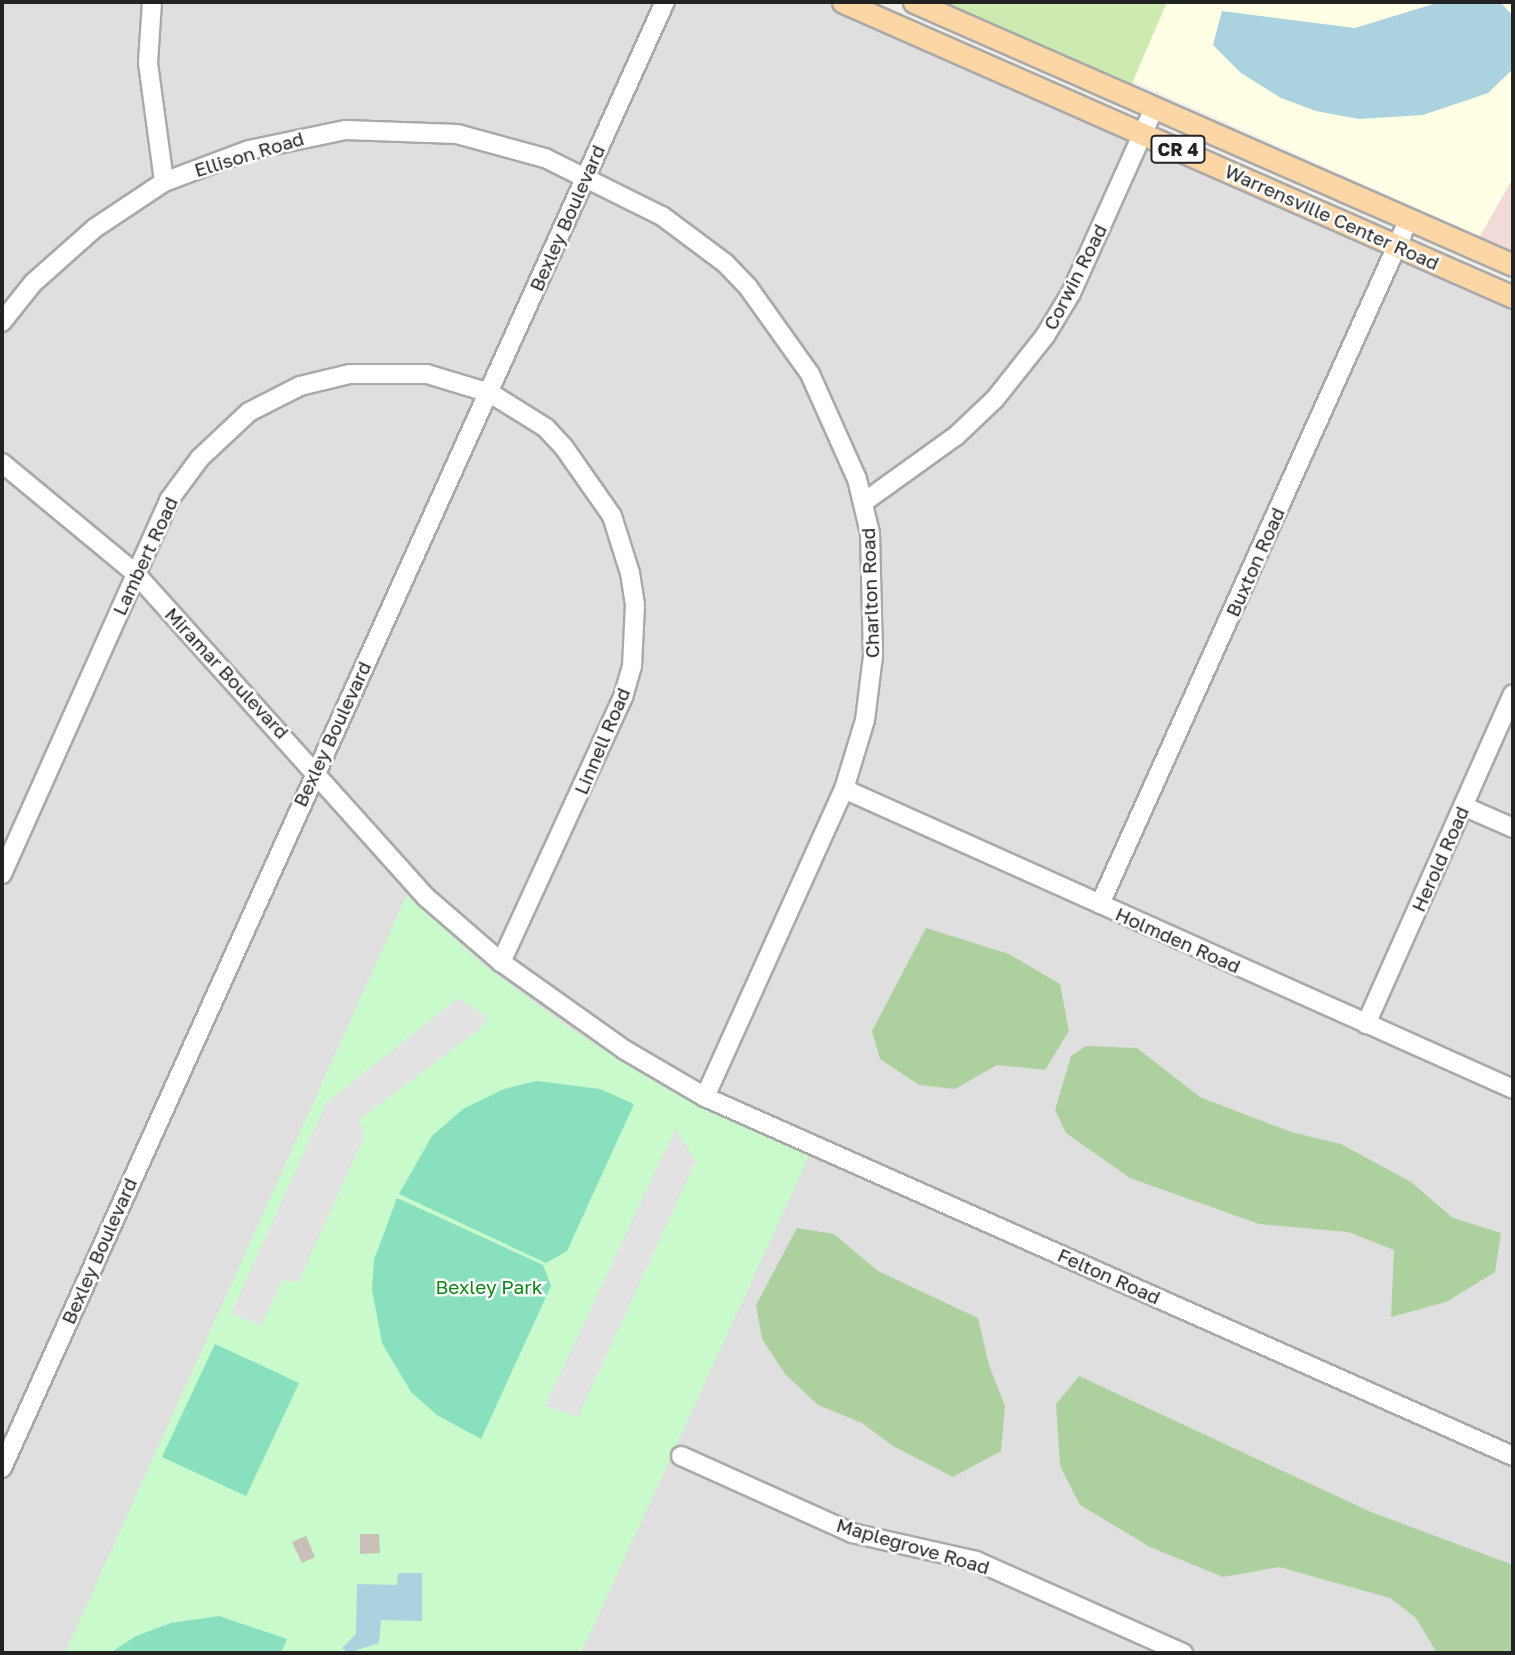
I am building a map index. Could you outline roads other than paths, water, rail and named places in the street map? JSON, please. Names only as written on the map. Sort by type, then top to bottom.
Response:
[{"type":"main road","name":"Warrensville Center Road","points":[[843,2],[1513,297]]},
{"type":"main road","name":"Warrensville Center Road","points":[[914,2],[1513,265]]},
{"type":"street","points":[[152,2],[148,63],[164,182]]},
{"type":"street","name":"Bexley Boulevard","points":[[2,1468],[665,2]]},
{"type":"street","name":"Corwin Road","points":[[863,502],[956,436],[1020,370],[1071,293],[1154,108]]},
{"type":"street","name":"Ellison Road","points":[[2,322],[33,283],[95,228],[164,182],[260,147],[346,130],[457,134],[516,148],[586,175]]},
{"type":"street","name":"Charlton Road","points":[[586,175],[690,235],[725,263],[764,305],[824,400],[848,450],[870,533],[873,656],[865,720],[844,789],[705,1097]]},
{"type":"street","name":"Buxton Road","points":[[1100,904],[1409,219]]},
{"type":"street","name":"Lambert Road","points":[[2,874],[169,500],[186,474],[226,430],[261,404],[315,381],[374,372],[427,374],[490,393]]},
{"type":"street","name":"Linnell Road","points":[[490,393],[546,428],[584,470],[612,516],[630,572],[635,605],[632,666],[623,697],[501,962]]},
{"type":"street","name":"Miramar Boulevard","points":[[2,463],[136,574],[316,769],[427,898],[501,962],[566,1011],[705,1097]]},
{"type":"street","name":"Herold Road","points":[[1366,1024],[1513,694]]},
{"type":"street","name":"Holmden Road","points":[[844,789],[1513,1089]]},
{"type":"street","points":[[1464,806],[1513,828]]},
{"type":"street","name":"Felton Road","points":[[705,1097],[1513,1456]]},
{"type":"street","name":"Maplegrove Road","points":[[681,1456],[852,1533],[976,1561],[1183,1653]]},
{"type":"water","points":[[1440,2],[1501,3],[1513,16],[1513,69],[1488,93],[1423,115],[1359,119],[1316,111],[1281,98],[1241,73],[1213,45],[1222,11],[1355,28]]},
{"type":"water","points":[[398,1573],[422,1573],[422,1621],[381,1620],[379,1643],[348,1653],[342,1648],[356,1634],[357,1584],[397,1585]]},
{"type":"park label","name":"Bexley Park","points":[[489,1287]]}]
